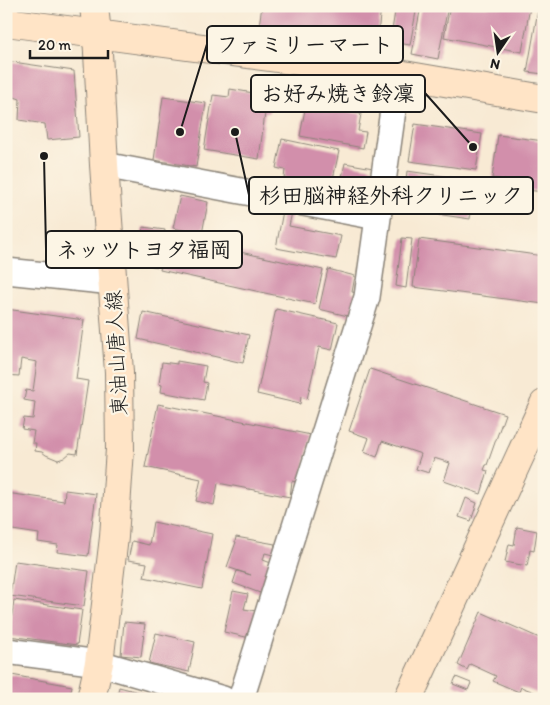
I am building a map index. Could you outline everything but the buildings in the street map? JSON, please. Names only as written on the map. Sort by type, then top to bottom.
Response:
[{"type":"street","name":"東油山唐人線","points":[[91,699],[98,663],[114,536],[120,449],[119,372],[94,6]]},
{"type":"street","points":[[6,22],[398,74],[544,99]]},
{"type":"street","points":[[241,699],[367,297],[398,74]]},
{"type":"street","points":[[104,165],[377,217]]},
{"type":"street","points":[[6,271],[113,282]]},
{"type":"street","points":[[408,699],[544,404]]},
{"type":"street","points":[[6,651],[98,663],[223,699]]},
{"type":"place","name":"ファミリーマート","points":[[180,132]]},
{"type":"place","name":"杉田脳神経外科クリニック","points":[[235,132]]},
{"type":"place","name":"お好み焼き鈴凜","points":[[473,147]]},
{"type":"place","name":"ネッツトヨタ福岡","points":[[44,156]]}]
